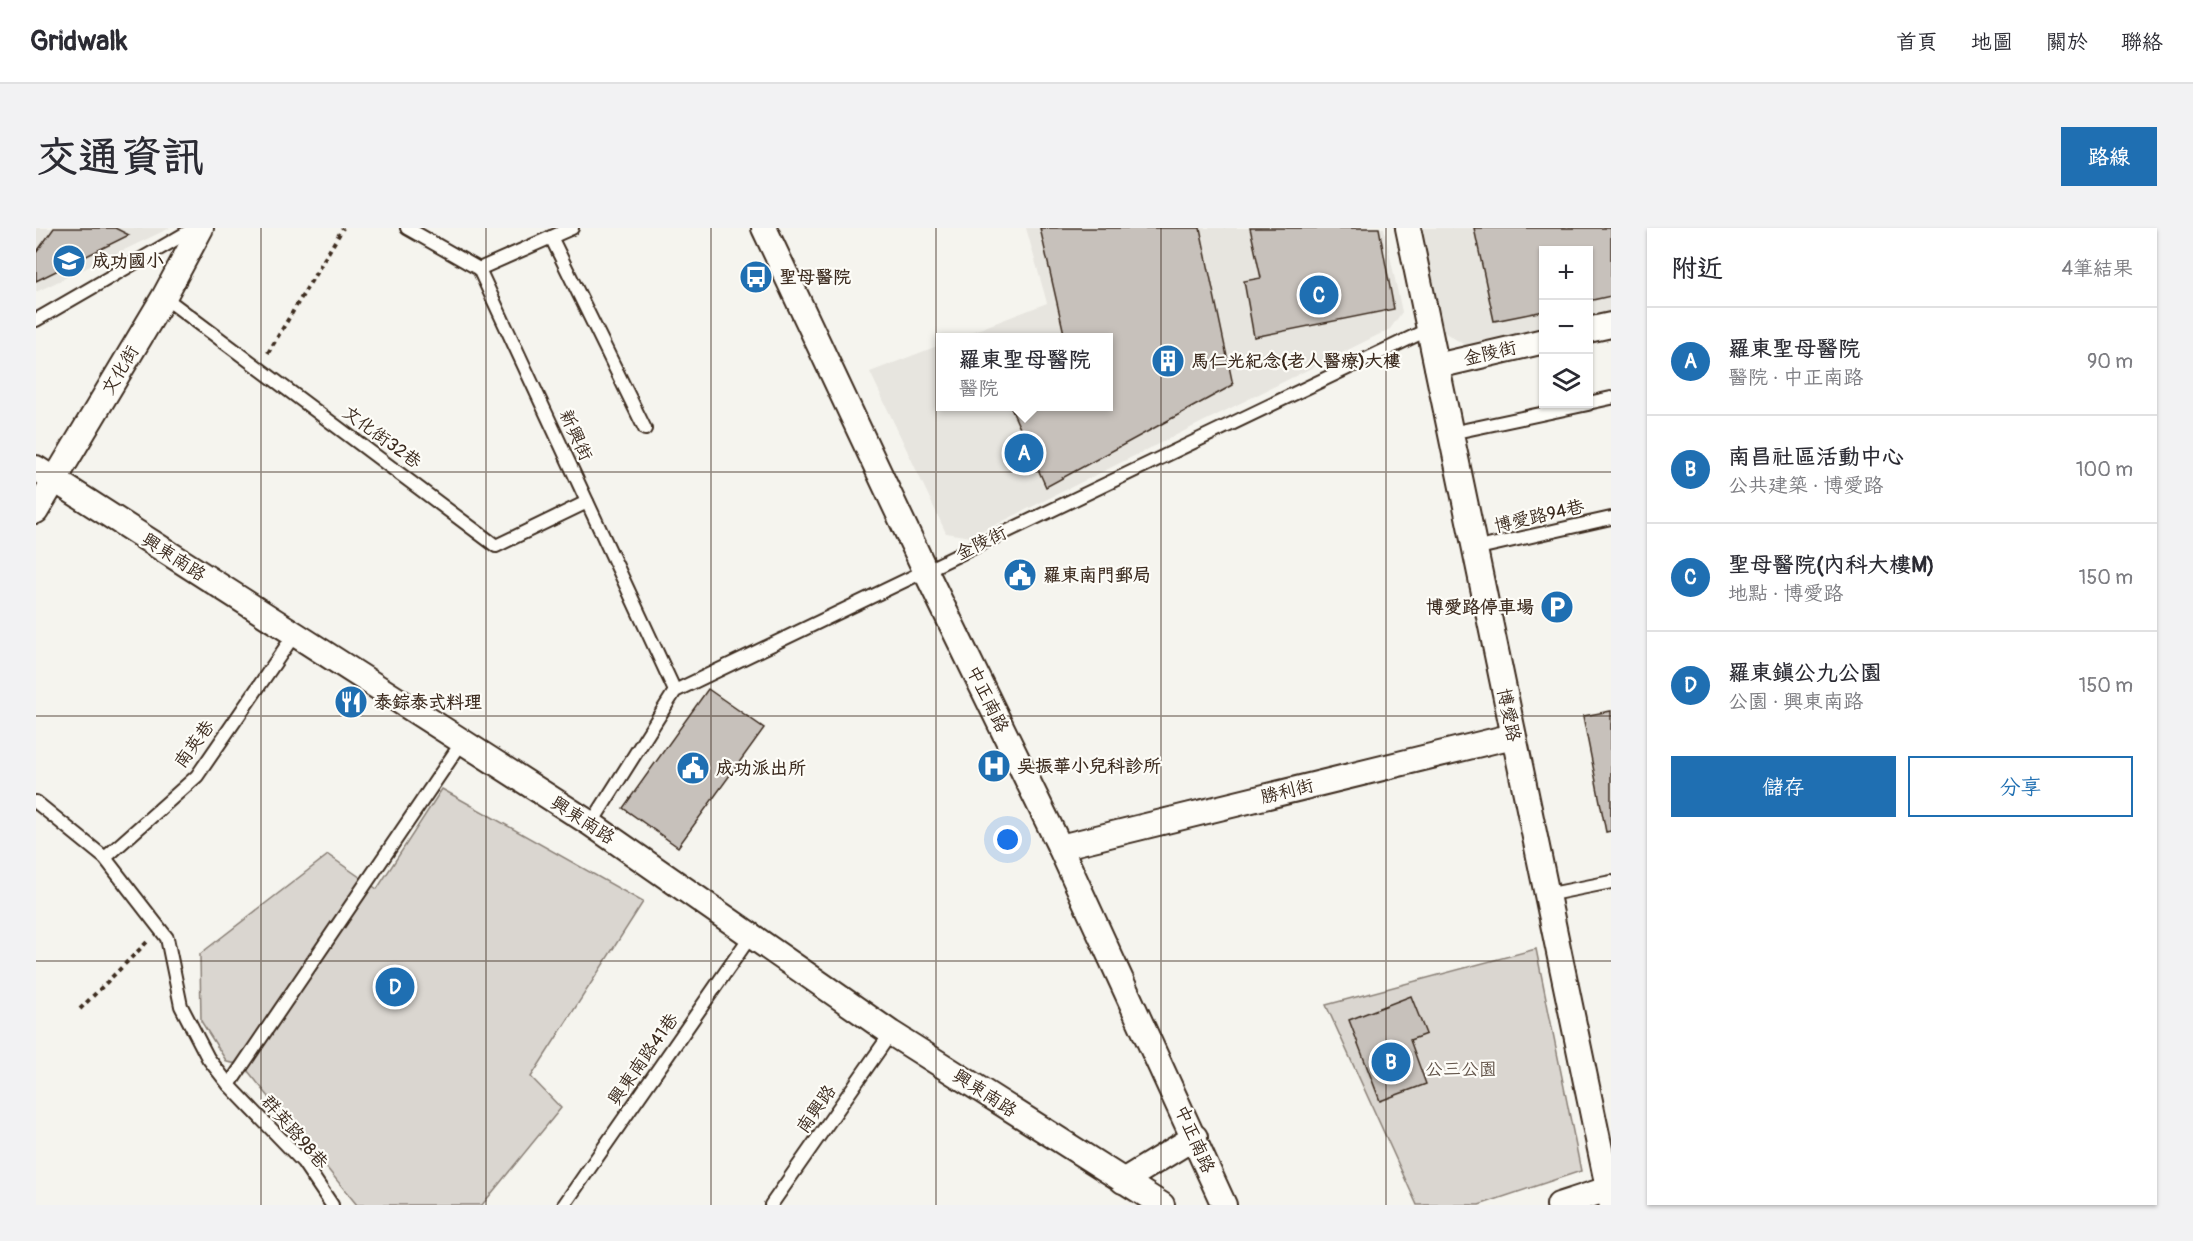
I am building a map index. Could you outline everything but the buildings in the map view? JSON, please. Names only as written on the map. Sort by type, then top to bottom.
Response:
[{"type":"street","name":"文化街","points":[[36,511],[44,474],[164,297],[201,228]]},
{"type":"street","name":"中正南路","points":[[764,228],[925,570],[1060,847],[1195,1137],[1224,1205]]},
{"type":"street","name":"博愛路","points":[[1408,228],[1610,1193]]},
{"type":"street","points":[[1593,329],[1611,325]]},
{"type":"street","name":"金陵街","points":[[1437,366],[1539,342]]},
{"type":"street","name":"興東南路","points":[[44,474],[591,824],[891,1033],[1162,1205]]},
{"type":"street","name":"勝利街","points":[[1060,847],[1513,736]]},
{"type":"street","points":[[1123,1181],[1195,1137]]},
{"type":"street","points":[[1559,1205],[1610,1193]]},
{"type":"lane","points":[[36,320],[195,228]]},
{"type":"lane","points":[[407,228],[479,270],[572,228]]},
{"type":"lane","points":[[551,237],[645,429]]},
{"type":"lane","name":"新興街","points":[[479,270],[675,691]]},
{"type":"lane","name":"文化街32巷","points":[[164,297],[496,546],[587,502]]},
{"type":"lane","name":"金陵街","points":[[675,691],[1429,329]]},
{"type":"lane","points":[[1593,402],[1611,398]]},
{"type":"lane","points":[[1451,434],[1566,408]]},
{"type":"lane","name":"博愛路94巷","points":[[1474,549],[1611,518]]},
{"type":"lane","name":"南英巷","points":[[105,858],[197,776],[294,634]]},
{"type":"lane","points":[[591,824],[675,691]]},
{"type":"lane","points":[[229,1085],[462,742]]},
{"type":"lane","name":"群英路98巷","points":[[36,802],[105,858],[167,938],[181,1006],[208,1058],[229,1085],[303,1162],[332,1205]]},
{"type":"lane","points":[[1546,895],[1611,882]]},
{"type":"lane","name":"興東南路41巷","points":[[564,1205],[752,934]]},
{"type":"lane","name":"南興路","points":[[771,1205],[891,1033]]},
{"type":"path","points":[[259,369],[343,228]]},
{"type":"path","points":[[80,1009],[160,929]]},
{"type":"shaded area","name":"成功國小","points":[[36,228],[170,228],[36,292]]},
{"type":"shaded area","points":[[1026,228],[1384,228],[1402,312],[1390,329],[971,537],[946,533],[870,372],[936,347],[936,411],[1113,411],[1113,333],[969,333],[1047,303]]},
{"type":"shaded area","points":[[1421,228],[1611,228],[1611,315],[1593,319],[1593,246],[1539,246],[1539,331],[1468,347],[1444,332]]},
{"type":"green space","points":[[442,789],[643,902],[531,1077],[561,1108],[482,1205],[357,1205],[243,1065],[227,1062],[201,1021],[200,954],[328,855],[377,889]]},
{"type":"green space","name":"公三公園","points":[[1536,949],[1581,1171],[1479,1205],[1417,1205],[1326,1005]]},
{"type":"place","name":"成功國小","points":[[69,261]]},
{"type":"place","name":"聖母醫院","points":[[756,277]]},
{"type":"place","name":"聖母醫院(內科大樓M)","points":[[1319,295]]},
{"type":"place","name":"馬仁光紀念(老人醫療)大樓","points":[[1168,361]]},
{"type":"place","name":"羅東聖母醫院","points":[[1024,453]]},
{"type":"place","name":"羅東南門郵局","points":[[1020,575]]},
{"type":"place","name":"博愛路停車場","points":[[1557,607]]},
{"type":"place","name":"泰錝泰式料理","points":[[351,702]]},
{"type":"place","name":"吳振華小兒科診所","points":[[994,766]]},
{"type":"place","name":"成功派出所","points":[[693,768]]},
{"type":"place","name":"羅東鎮公九公園","points":[[395,987]]},
{"type":"place","name":"南昌社區活動中心","points":[[1391,1062]]}]
